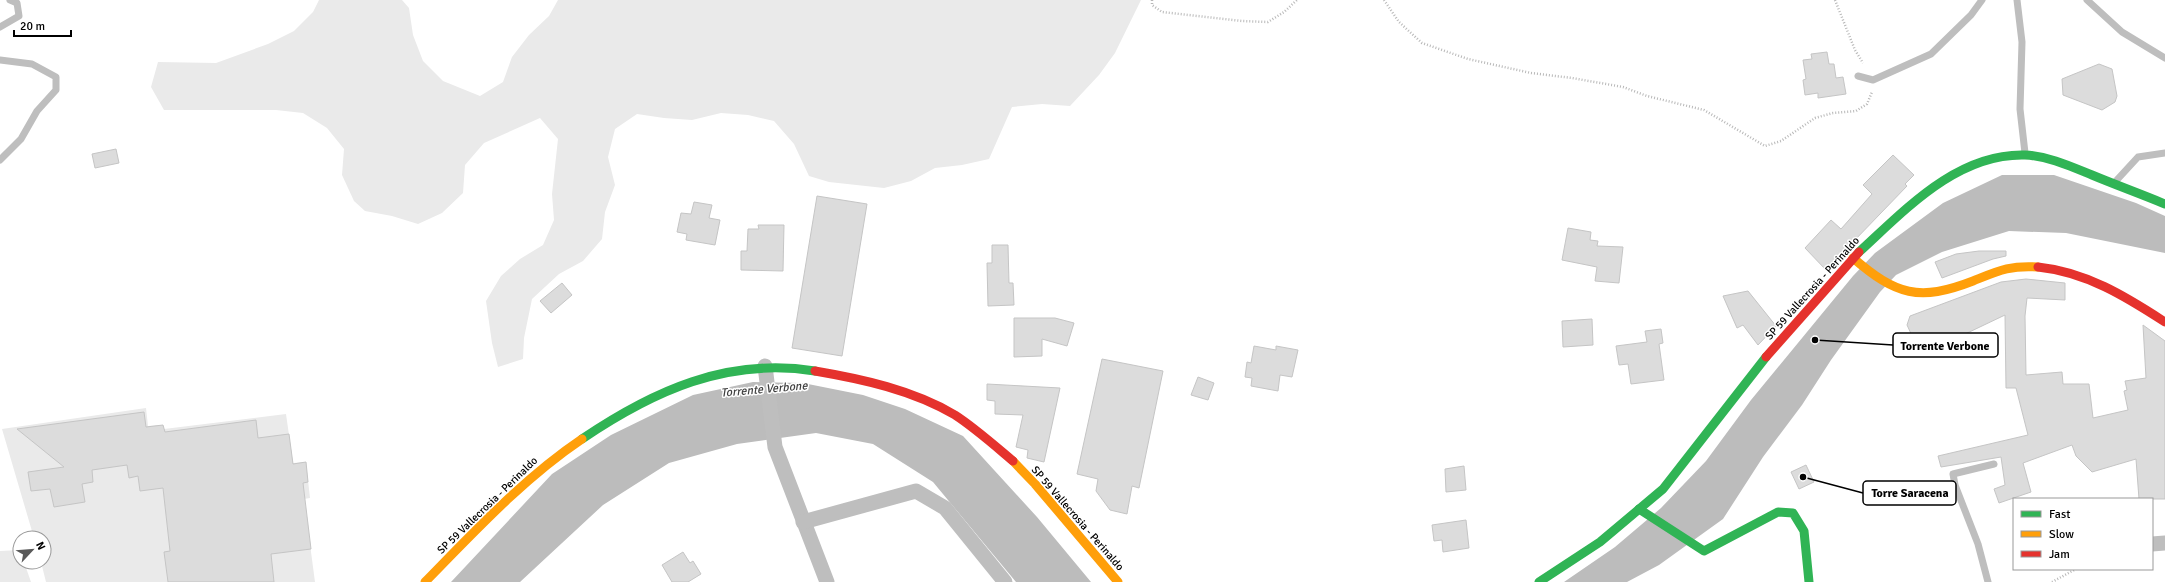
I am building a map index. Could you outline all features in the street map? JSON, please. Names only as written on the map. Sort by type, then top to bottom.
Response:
[{"type":"main road","name":"SP 59 Vallecrosia - Perinaldo","points":[[1538,582],[1600,542],[1663,489],[1750,375],[1853,258],[1912,203],[1946,178],[1988,159],[2025,155],[2057,161],[2165,204]]},
{"type":"main road","points":[[1853,258],[1861,265],[1904,292],[1918,294],[1936,292],[1978,279],[2002,269],[2039,267],[2071,273],[2103,285],[2165,322]]},
{"type":"main road","name":"SP 59 Vallecrosia - Perinaldo","points":[[424,582],[505,502],[549,463],[618,414],[652,395],[680,384],[728,372],[814,371],[871,382],[926,401],[964,421],[1027,476],[1118,582]]},
{"type":"main road","points":[[1639,509],[1704,551],[1778,512],[1793,514],[1804,531],[1809,582]]},
{"type":"street","points":[[765,372],[774,447],[827,582]]},
{"type":"street","points":[[803,522],[916,491],[945,508],[1005,582]]},
{"type":"street","points":[[2153,544],[2165,543]]},
{"type":"lane","points":[[0,28],[18,16],[17,3],[10,0]]},
{"type":"lane","points":[[1858,76],[1873,80],[1931,54],[1971,15],[1982,0]]},
{"type":"lane","points":[[2016,0],[2022,42],[2020,110],[2025,155]]},
{"type":"lane","points":[[2087,0],[2122,32],[2165,58]]},
{"type":"lane","points":[[0,60],[32,64],[56,77],[56,90],[38,111],[21,140],[0,160]]},
{"type":"lane","points":[[2113,183],[2138,157],[2165,153]]},
{"type":"lane","points":[[1988,582],[1985,565],[1955,485],[1953,474],[1994,464]]},
{"type":"path","points":[[1152,0],[1152,5],[1162,12],[1242,21],[1268,22],[1284,12],[1296,0]]},
{"type":"path","points":[[1384,0],[1399,22],[1422,43],[1468,59],[1531,74],[1572,78],[1623,87],[1647,96],[1704,110],[1765,146],[1781,141],[1815,118],[1833,112],[1856,111],[1867,104],[1872,94],[1873,80],[1855,50],[1835,0]]},
{"type":"path","points":[[2052,582],[2074,570]]},
{"type":"shaded area","points":[[319,0],[402,0],[409,8],[413,35],[423,61],[443,81],[480,96],[503,82],[512,57],[529,35],[549,16],[558,0],[1141,0],[1115,53],[1099,75],[1070,106],[1042,104],[1012,107],[989,159],[962,165],[935,168],[911,181],[884,188],[829,182],[809,176],[794,144],[774,121],[748,115],[721,113],[692,120],[637,114],[615,129],[608,157],[615,185],[605,212],[602,239],[583,261],[559,274],[532,299],[524,338],[523,359],[498,367],[492,343],[486,301],[501,276],[520,259],[543,245],[554,220],[552,194],[558,139],[540,118],[484,143],[465,165],[463,193],[442,213],[418,224],[392,216],[365,211],[354,201],[342,175],[344,149],[327,128],[303,113],[276,110],[164,110],[151,87],[158,62],[216,63],[268,44],[294,31],[313,12]]},
{"type":"shaded area","points":[[146,408],[148,426],[163,425],[164,429],[286,414],[293,463],[306,462],[310,498],[304,499],[315,582],[46,582],[43,570],[52,570],[52,530],[32,530],[2,429]]},
{"type":"shaded area","points":[[12,550],[12,570],[27,570],[31,582],[0,582],[0,551]]},
{"type":"water","points":[[2002,175],[2054,175],[2136,203],[2165,216],[2165,253],[2066,233],[2009,231],[1942,252],[1896,275],[1880,292],[1831,360],[1802,405],[1763,457],[1723,519],[1659,565],[1627,582],[1564,582],[1615,547],[1661,508],[1706,461],[1751,400],[1853,276],[1875,253],[1943,203]]},
{"type":"water","points":[[753,382],[803,383],[863,395],[905,409],[963,436],[1037,517],[1091,582],[1016,582],[933,482],[873,444],[816,433],[737,444],[669,463],[603,505],[520,582],[451,582],[552,474],[611,435],[693,395]]},
{"type":"building","points":[[1827,52],[1829,64],[1834,64],[1836,78],[1843,77],[1846,94],[1818,98],[1818,93],[1805,95],[1803,80],[1806,79],[1803,60],[1812,59],[1811,54]]},
{"type":"building","points":[[2099,64],[2112,69],[2117,96],[2115,102],[2102,110],[2063,95],[2062,79]]},
{"type":"building","points":[[116,149],[119,163],[95,168],[92,154]]},
{"type":"building","points":[[1893,155],[1914,175],[1905,184],[1907,186],[1826,270],[1805,248],[1831,220],[1841,229],[1872,194],[1863,185]]},
{"type":"building","points":[[817,196],[867,204],[842,356],[792,348]]},
{"type":"building","points":[[694,202],[712,205],[709,218],[720,220],[715,245],[686,240],[687,234],[677,232],[681,213],[691,214]]},
{"type":"building","points":[[758,225],[784,225],[783,271],[741,270],[741,251],[747,251],[748,229],[759,229]]},
{"type":"building","points":[[1568,228],[1591,232],[1590,240],[1598,241],[1597,246],[1623,247],[1619,283],[1595,281],[1597,267],[1562,260]]},
{"type":"building","points":[[992,245],[1008,245],[1009,283],[1013,283],[1014,305],[988,306],[987,263],[992,263]]},
{"type":"building","points":[[1979,251],[2006,251],[2006,256],[1993,259],[1942,278],[1935,262],[1956,254]]},
{"type":"building","points":[[2026,279],[2065,283],[2065,300],[2027,298],[2025,316],[2026,375],[2062,372],[2063,384],[2089,384],[2093,418],[2128,410],[2124,391],[2127,390],[2125,381],[2146,378],[2143,325],[2165,341],[2165,499],[2139,498],[2136,459],[2092,472],[2076,456],[2072,445],[2023,463],[2031,492],[1999,503],[1994,489],[2005,485],[2001,457],[1941,467],[1938,456],[2028,435],[2016,388],[2006,388],[2005,315],[1919,356],[1911,339],[1913,338],[1907,325],[1910,316],[2001,282]]},
{"type":"building","points":[[562,283],[572,295],[551,313],[540,301]]},
{"type":"building","points":[[1748,291],[1776,326],[1758,345],[1743,325],[1737,328],[1723,296]]},
{"type":"building","points":[[1014,318],[1055,318],[1074,323],[1067,346],[1042,339],[1042,356],[1014,357]]},
{"type":"building","points":[[1592,319],[1593,345],[1563,347],[1562,321]]},
{"type":"building","points":[[1661,329],[1663,343],[1659,344],[1664,380],[1631,384],[1628,364],[1619,365],[1616,346],[1647,342],[1645,331]]},
{"type":"building","points":[[1254,346],[1276,350],[1276,346],[1298,350],[1292,377],[1280,375],[1278,391],[1251,386],[1252,378],[1245,377],[1247,362],[1251,363]]},
{"type":"building","points":[[1102,359],[1163,371],[1139,488],[1132,486],[1127,514],[1110,510],[1096,491],[1098,479],[1077,474]]},
{"type":"building","points":[[1198,377],[1214,383],[1208,400],[1191,395]]},
{"type":"building","points":[[987,384],[1060,388],[1044,462],[1027,458],[1028,450],[1016,447],[1023,415],[995,414],[995,401],[987,400]]},
{"type":"building","points":[[144,412],[146,427],[163,425],[165,432],[256,420],[258,438],[289,434],[293,464],[306,462],[308,482],[303,483],[311,549],[271,554],[274,582],[168,582],[164,552],[170,551],[163,488],[140,491],[138,476],[129,478],[127,465],[92,470],[93,482],[82,484],[85,502],[54,507],[50,489],[31,491],[28,472],[64,467],[17,429]]},
{"type":"building","points":[[1806,465],[1814,482],[1799,489],[1791,472]]},
{"type":"building","points":[[1464,466],[1466,490],[1446,492],[1445,469]]},
{"type":"building","points":[[1466,520],[1469,548],[1443,552],[1442,540],[1434,541],[1432,525]]},
{"type":"building","points":[[683,552],[690,563],[693,561],[701,574],[688,582],[672,582],[662,565]]},
{"type":"traffic: fast","points":[[1859,252],[1914,202],[1934,187],[1977,163],[2000,157],[2025,155],[2051,159],[2165,204]]},
{"type":"traffic: fast","points":[[1539,582],[1600,542],[1663,489],[1766,357]]},
{"type":"traffic: fast","points":[[582,439],[636,406],[692,382],[721,374],[751,369],[783,368],[815,371]]},
{"type":"traffic: fast","points":[[1639,509],[1704,551],[1778,512],[1793,513],[1804,531],[1809,582]]},
{"type":"traffic: slow","points":[[1853,258],[1882,280],[1896,287],[1923,293],[1954,288],[2012,268],[2038,267]]},
{"type":"traffic: slow","points":[[425,582],[500,506],[540,471],[582,439]]},
{"type":"traffic: slow","points":[[1013,461],[1035,484],[1118,582]]},
{"type":"traffic: jam","points":[[1766,357],[1859,252]]},
{"type":"traffic: jam","points":[[2038,267],[2072,274],[2089,280],[2120,294],[2165,322]]},
{"type":"traffic: jam","points":[[815,371],[869,382],[905,392],[939,406],[970,425],[1013,461]]},
{"type":"place","name":"Torrente Verbone","points":[[1815,340]]},
{"type":"place","name":"Torre Saracena","points":[[1803,477]]}]
